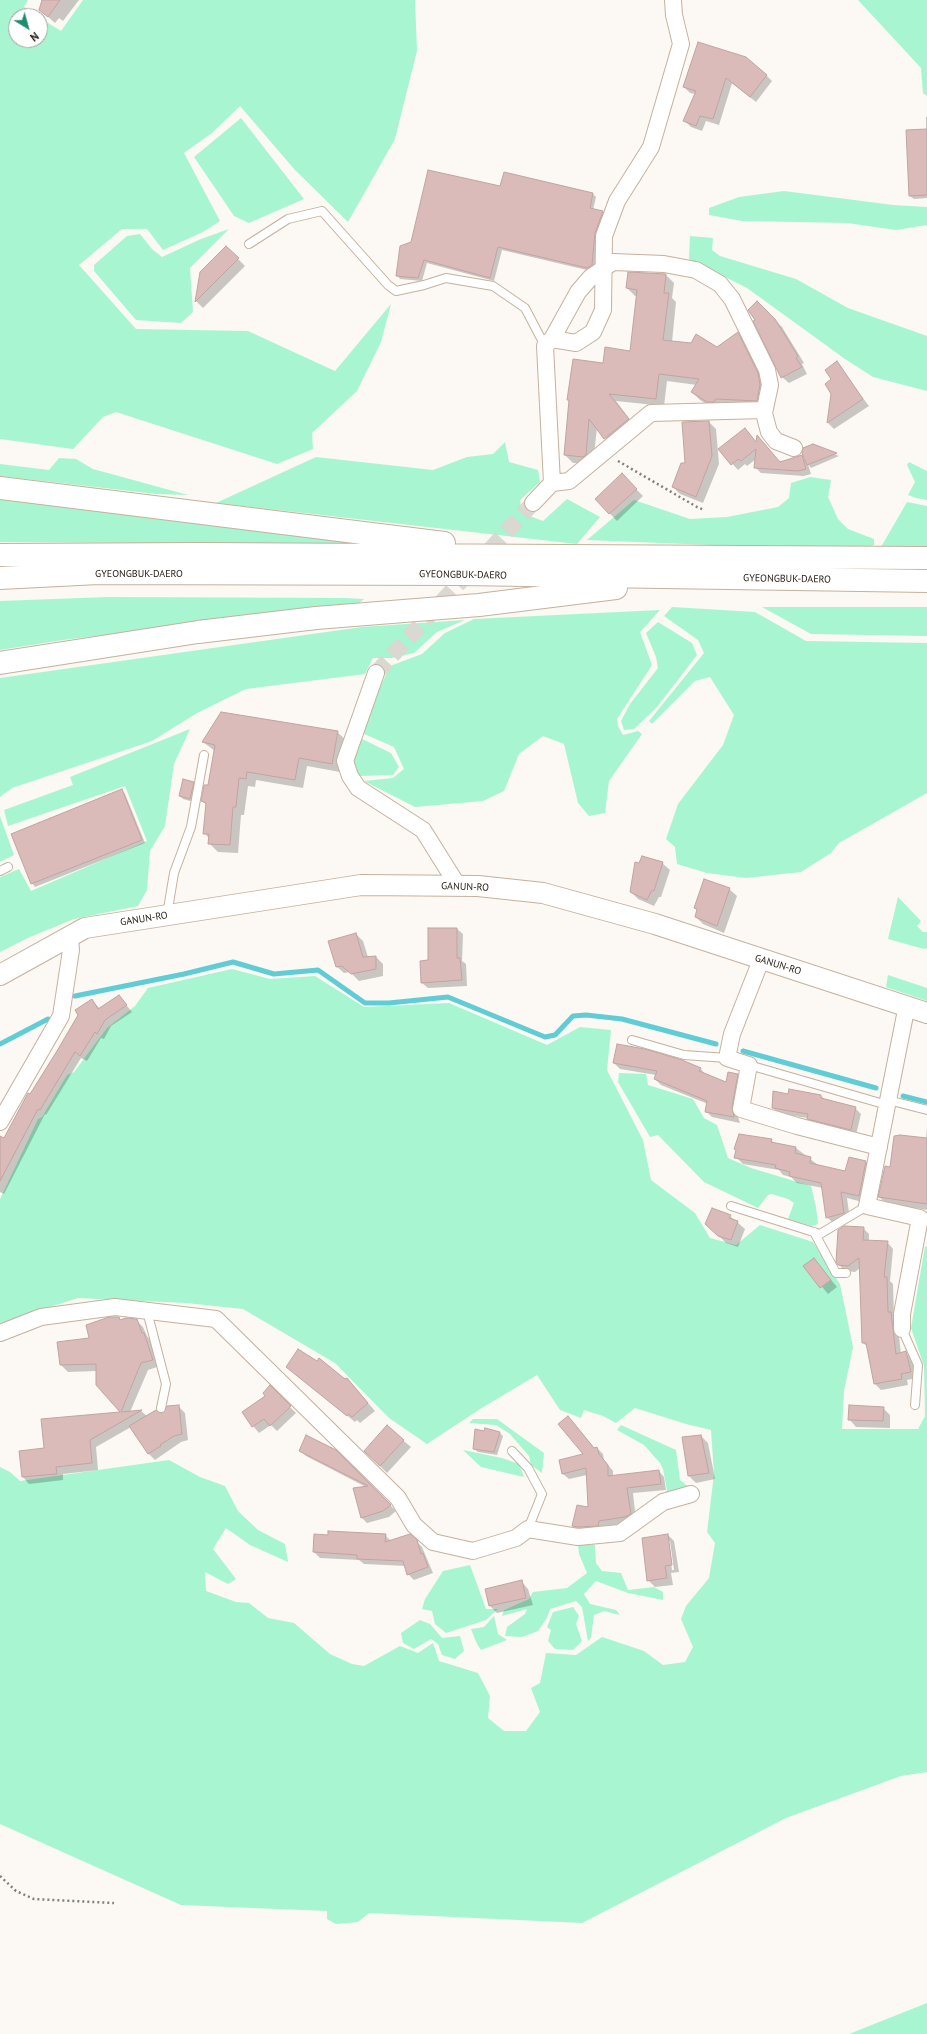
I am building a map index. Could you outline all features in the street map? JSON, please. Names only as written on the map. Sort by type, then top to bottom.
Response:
[{"type":"highway","points":[[0,488],[404,539],[481,546],[542,557]]},
{"type":"highway","name":"GYEONGBUK-DAERO","points":[[0,555],[209,554],[927,558]]},
{"type":"highway","name":"GYEONGBUK-DAERO","points":[[0,578],[129,574],[454,574],[927,581]]},
{"type":"highway","points":[[0,663],[198,632],[316,618],[479,605],[694,578]]},
{"type":"street","points":[[549,343],[576,343],[593,332],[603,310],[604,236],[617,201],[651,147],[681,44],[674,15],[673,0]]},
{"type":"street","points":[[552,483],[549,343],[578,292],[591,277],[613,262],[664,264],[696,270],[720,284],[732,300],[767,370],[770,384],[764,410],[769,432],[776,441],[794,448]]},
{"type":"street","points":[[533,503],[552,483],[569,480],[651,413],[764,410]]},
{"type":"street","points":[[376,673],[345,761],[350,776],[358,788],[423,830],[458,886]]},
{"type":"street","name":"GANUN-RO","points":[[0,975],[85,928],[361,885],[478,886],[543,893],[654,924],[761,960],[907,1005],[927,1013]]},
{"type":"street","points":[[0,1122],[61,1016],[71,950],[70,937]]},
{"type":"street","points":[[761,960],[732,1034],[727,1058],[749,1065],[741,1109],[797,1126],[879,1147]]},
{"type":"street","points":[[902,1329],[902,1314],[924,1218],[867,1206],[907,1005]]},
{"type":"street","points":[[0,1333],[41,1317],[115,1307],[216,1320],[398,1498],[414,1525],[433,1542],[474,1551],[516,1538],[528,1529],[578,1537],[620,1532],[664,1502],[691,1494]]},
{"type":"lane","points":[[249,244],[288,219],[322,211],[388,285],[396,291],[424,285],[446,278],[493,286],[525,308],[549,343]]},
{"type":"lane","points":[[167,916],[174,874],[191,827],[204,755]]},
{"type":"lane","points":[[632,1040],[684,1055],[727,1058]]},
{"type":"lane","points":[[749,1065],[888,1102],[927,1110]]},
{"type":"lane","points":[[731,1206],[820,1234],[867,1206]]},
{"type":"lane","points":[[814,1232],[836,1273],[846,1274]]},
{"type":"lane","points":[[147,1311],[166,1384],[161,1408]]},
{"type":"lane","points":[[902,1329],[918,1365],[915,1405]]},
{"type":"lane","points":[[512,1451],[528,1468],[542,1494],[528,1529]]},
{"type":"path","points":[[602,452],[704,510]]},
{"type":"path","points":[[0,1876],[16,1891],[34,1899],[114,1903]]},
{"type":"green space","points":[[0,0],[28,0],[24,7],[25,8],[8,8],[8,48],[48,48],[48,23],[61,31],[83,0],[415,0],[417,51],[395,139],[348,222],[295,170],[240,106],[212,133],[184,153],[220,221],[203,232],[163,250],[147,229],[122,229],[79,265],[136,329],[248,331],[335,371],[391,304],[381,342],[357,391],[312,433],[313,449],[277,464],[116,412],[103,417],[73,449],[0,439]]},
{"type":"green space","points":[[858,0],[927,0],[927,96],[923,93],[921,68]]},
{"type":"green space","points":[[241,118],[304,199],[249,223],[234,216],[194,157]]},
{"type":"green space","points":[[784,191],[893,205],[927,207],[927,225],[896,230],[847,223],[742,221],[709,215],[709,208],[739,197]]},
{"type":"green space","points":[[229,229],[190,268],[193,312],[181,323],[136,320],[94,271],[94,265],[127,236],[140,234],[152,249],[162,257],[201,239]]},
{"type":"green space","points":[[690,236],[713,238],[712,250],[720,256],[796,279],[848,308],[927,336],[927,391],[873,377],[845,359],[747,288],[689,259]]},
{"type":"green space","points":[[505,442],[509,462],[538,470],[540,482],[520,500],[522,513],[543,521],[567,499],[600,517],[577,544],[216,503],[316,457],[433,470],[467,457],[493,454]]},
{"type":"green space","points":[[59,458],[76,459],[93,469],[188,495],[156,494],[0,476],[0,464],[49,470]]},
{"type":"green space","points":[[909,462],[927,471],[927,500],[908,495],[915,482],[907,465]]},
{"type":"green space","points":[[810,477],[831,480],[828,497],[838,519],[848,529],[874,539],[874,545],[867,547],[783,548],[587,540],[634,500],[690,519],[727,517],[778,507],[789,498],[791,483]]},
{"type":"green space","points":[[0,499],[367,542],[356,549],[143,543],[0,542]]},
{"type":"green space","points":[[907,502],[927,506],[927,547],[881,547]]},
{"type":"green space","points":[[108,597],[364,599],[358,604],[63,640],[0,650],[0,601]]},
{"type":"green space","points":[[672,607],[755,612],[806,641],[927,643],[927,793],[839,843],[831,853],[801,872],[746,878],[707,873],[677,864],[675,847],[666,839],[678,804],[723,745],[734,715],[710,677],[695,681],[652,724],[649,721],[704,653],[698,640],[664,616]]},
{"type":"green space","points":[[762,607],[927,607],[927,636],[811,634]]},
{"type":"green space","points":[[660,610],[640,632],[652,665],[617,719],[618,726],[623,735],[638,731],[642,734],[609,781],[605,813],[589,816],[578,803],[564,744],[543,736],[519,754],[504,791],[483,801],[415,807],[364,781],[393,778],[404,769],[394,747],[362,733],[363,724],[390,666],[422,654],[445,633],[474,619]]},
{"type":"green space","points":[[465,620],[437,632],[414,653],[392,658],[373,658],[365,674],[246,689],[197,713],[152,741],[12,788],[0,797],[0,678],[362,627]]},
{"type":"green space","points":[[658,622],[692,643],[697,655],[657,707],[634,729],[624,730],[621,721],[630,704],[658,668],[656,657],[646,633]]},
{"type":"green space","points":[[190,729],[174,764],[165,826],[150,851],[147,890],[138,906],[74,919],[30,937],[0,952],[0,877],[19,869],[31,891],[147,841],[125,786],[8,826],[4,810],[73,785],[70,777]]},
{"type":"green space","points":[[360,738],[391,753],[399,767],[393,775],[359,776],[351,770],[350,757]]},
{"type":"green space","points":[[0,816],[14,855],[0,862]]},
{"type":"green space","points":[[898,897],[921,921],[917,926],[923,932],[927,932],[927,948],[924,949],[888,939]]},
{"type":"green space","points":[[232,969],[270,979],[315,976],[364,1007],[449,1003],[547,1045],[580,1027],[611,1030],[607,1070],[643,1140],[651,1180],[695,1213],[710,1238],[736,1245],[760,1225],[813,1242],[840,1284],[853,1347],[844,1391],[842,1429],[918,1429],[925,1416],[924,1366],[911,1328],[925,1246],[927,1247],[927,1772],[901,1776],[786,1818],[582,1923],[369,1913],[358,1922],[336,1924],[327,1919],[327,1911],[181,1905],[0,1824],[0,1467],[10,1472],[20,1481],[169,1460],[200,1477],[225,1486],[238,1511],[258,1530],[285,1544],[288,1562],[250,1545],[226,1528],[213,1549],[236,1579],[228,1584],[205,1572],[206,1591],[236,1602],[249,1603],[268,1618],[294,1623],[330,1654],[352,1664],[364,1666],[400,1646],[418,1653],[433,1643],[439,1661],[478,1673],[490,1696],[488,1718],[504,1731],[526,1731],[540,1712],[531,1688],[540,1683],[546,1653],[576,1655],[602,1637],[644,1651],[663,1665],[685,1662],[693,1647],[681,1619],[686,1606],[709,1578],[715,1543],[707,1532],[714,1474],[711,1430],[635,1408],[616,1423],[603,1416],[584,1410],[581,1418],[560,1410],[537,1375],[480,1409],[427,1444],[389,1418],[335,1363],[243,1309],[186,1303],[78,1298],[0,1323],[0,1199],[38,1119],[42,1117],[67,1075],[74,1072],[107,1028],[135,1006],[148,988]]},
{"type":"green space","points":[[888,975],[927,988],[927,1001],[886,987]]},
{"type":"green space","points":[[619,1073],[646,1074],[648,1085],[693,1099],[704,1118],[717,1125],[728,1158],[751,1168],[811,1186],[818,1224],[812,1226],[788,1219],[794,1203],[788,1199],[772,1194],[768,1195],[758,1208],[704,1182],[658,1135],[650,1137],[618,1082]]},
{"type":"green space","points":[[473,1419],[497,1419],[544,1453],[542,1473],[531,1465],[529,1456],[510,1434],[496,1425],[469,1423]]},
{"type":"green space","points":[[621,1425],[676,1450],[680,1480],[690,1488],[663,1496],[667,1490],[663,1469],[660,1463],[644,1445],[617,1430]]},
{"type":"green space","points":[[463,1450],[502,1458],[519,1464],[524,1477],[481,1467]]},
{"type":"green space","points":[[578,1544],[595,1545],[596,1563],[602,1571],[621,1573],[628,1590],[654,1587],[663,1592],[663,1600],[628,1593],[596,1581],[584,1594],[590,1604],[616,1610],[620,1615],[604,1611],[594,1615],[591,1638],[588,1641],[582,1607],[576,1601],[550,1609],[547,1618],[538,1631],[522,1637],[505,1636],[507,1627],[525,1614],[527,1609],[502,1616],[504,1610],[529,1599],[533,1592],[567,1588],[587,1573],[579,1554]]},
{"type":"green space","points":[[470,1565],[486,1609],[498,1609],[486,1620],[446,1633],[435,1624],[432,1611],[422,1609],[425,1599],[443,1571]]},
{"type":"green space","points":[[573,1607],[579,1616],[576,1624],[582,1641],[573,1650],[555,1649],[548,1641],[551,1630],[547,1627],[553,1612]]},
{"type":"green space","points":[[494,1616],[498,1634],[507,1640],[481,1650],[471,1629],[484,1627]]},
{"type":"green space","points":[[420,1620],[430,1624],[442,1638],[460,1636],[464,1651],[455,1659],[442,1655],[438,1644],[431,1639],[414,1649],[403,1643],[401,1633]]},
{"type":"green space","points":[[927,2003],[927,2034],[849,2034]]},
{"type":"building","points":[[42,0],[60,0],[48,17],[48,8],[40,8]]},
{"type":"building","points":[[698,42],[746,57],[767,75],[750,97],[726,78],[713,119],[700,116],[696,126],[683,121],[696,91],[683,87]]},
{"type":"building","points":[[927,129],[927,195],[909,196],[906,130]]},
{"type":"building","points":[[428,170],[500,186],[504,172],[593,193],[590,208],[603,211],[595,233],[592,265],[587,268],[498,247],[490,278],[424,260],[418,278],[396,276],[400,246],[411,242]]},
{"type":"building","points":[[226,246],[239,258],[195,302],[200,272]]},
{"type":"building","points":[[628,272],[666,274],[664,293],[669,293],[663,340],[691,343],[696,334],[717,347],[738,332],[758,373],[760,385],[757,401],[716,399],[714,402],[707,402],[691,392],[699,379],[659,374],[656,399],[609,394],[629,419],[604,439],[589,419],[586,455],[583,457],[564,455],[569,400],[567,400],[573,359],[603,363],[605,347],[630,351],[637,290],[626,288]]},
{"type":"building","points":[[757,301],[775,319],[798,356],[796,358],[802,367],[781,378],[753,321],[755,320],[748,310]]},
{"type":"building","points":[[837,361],[863,399],[827,423],[831,394],[825,384],[831,379],[825,370]]},
{"type":"building","points":[[709,421],[712,456],[696,497],[672,487],[681,463],[685,463],[682,422]]},
{"type":"building","points":[[745,428],[756,442],[757,435],[780,462],[802,455],[806,469],[798,471],[754,468],[756,449],[741,461],[738,459],[731,465],[718,449]]},
{"type":"building","points":[[813,444],[837,453],[807,465],[802,453],[803,448]]},
{"type":"building","points":[[622,473],[637,489],[609,514],[595,499]]},
{"type":"building","points":[[221,712],[338,731],[332,764],[299,758],[295,780],[247,772],[246,779],[239,778],[236,807],[233,807],[230,845],[208,844],[209,834],[203,834],[206,803],[201,801],[204,785],[208,785],[215,745],[202,742]]},
{"type":"building","points":[[183,779],[194,782],[190,799],[179,796]]},
{"type":"building","points":[[122,789],[142,840],[31,884],[11,834]]},
{"type":"building","points":[[642,856],[663,862],[654,891],[652,890],[647,900],[630,892],[635,862],[639,863]]},
{"type":"building","points":[[704,879],[730,888],[717,926],[695,917],[697,909],[694,908]]},
{"type":"building","points":[[428,928],[457,928],[457,958],[460,958],[462,980],[421,983],[420,961],[428,960]]},
{"type":"building","points":[[356,933],[363,957],[376,956],[376,969],[351,974],[342,966],[336,967],[328,941]]},
{"type":"building","points":[[119,995],[127,1005],[105,1020],[97,1034],[95,1032],[80,1056],[75,1052],[40,1110],[38,1109],[0,1181],[0,1136],[4,1138],[28,1093],[30,1094],[57,1051],[78,1015],[75,1010],[92,999],[98,1009]]},
{"type":"building","points":[[617,1044],[645,1049],[682,1060],[701,1068],[699,1071],[726,1082],[728,1072],[738,1074],[732,1107],[734,1117],[705,1112],[707,1101],[654,1079],[657,1071],[613,1063]]},
{"type":"building","points":[[789,1089],[821,1095],[821,1098],[856,1107],[851,1130],[807,1119],[808,1114],[772,1108],[773,1091],[788,1094]]},
{"type":"building","points":[[739,1134],[772,1139],[771,1142],[796,1147],[795,1153],[811,1157],[810,1163],[845,1171],[849,1157],[866,1161],[859,1196],[841,1192],[844,1213],[826,1218],[821,1183],[789,1176],[790,1172],[775,1168],[776,1165],[734,1158],[736,1150],[734,1149]]},
{"type":"building","points":[[900,1135],[927,1138],[927,1204],[878,1197],[885,1166],[890,1167],[894,1136]]},
{"type":"building","points":[[712,1208],[731,1215],[729,1218],[738,1221],[731,1240],[718,1236],[705,1224]]},
{"type":"building","points":[[844,1226],[864,1227],[863,1240],[888,1241],[884,1277],[887,1277],[888,1312],[891,1312],[896,1354],[906,1351],[911,1372],[901,1374],[902,1379],[874,1384],[866,1343],[862,1343],[859,1258],[848,1266],[838,1265],[836,1262],[838,1230]]},
{"type":"building","points":[[814,1258],[831,1280],[820,1288],[803,1266]]},
{"type":"building","points":[[109,1317],[119,1317],[120,1320],[126,1318],[137,1319],[142,1333],[144,1333],[153,1360],[141,1363],[121,1412],[142,1410],[90,1440],[92,1463],[56,1467],[57,1474],[22,1477],[19,1451],[44,1448],[41,1419],[120,1412],[96,1385],[96,1364],[60,1365],[57,1342],[89,1338],[86,1325]]},
{"type":"building","points":[[298,1349],[317,1361],[319,1358],[345,1379],[347,1378],[368,1403],[352,1417],[349,1414],[347,1416],[286,1367]]},
{"type":"building","points":[[270,1385],[291,1406],[270,1426],[264,1419],[252,1427],[242,1412],[265,1396],[263,1393]]},
{"type":"building","points":[[179,1405],[182,1434],[174,1436],[148,1454],[129,1426],[156,1410],[162,1413],[167,1406]]},
{"type":"building","points":[[849,1405],[884,1407],[883,1421],[848,1420]]},
{"type":"building","points":[[568,1416],[594,1448],[597,1447],[599,1454],[608,1465],[608,1476],[659,1470],[661,1484],[627,1488],[631,1514],[625,1517],[599,1521],[598,1526],[572,1526],[577,1505],[588,1507],[586,1468],[562,1474],[559,1460],[583,1454],[558,1424]]},
{"type":"building","points":[[387,1425],[404,1440],[380,1466],[364,1451]]},
{"type":"building","points":[[485,1428],[500,1432],[494,1452],[473,1449],[475,1429],[484,1431]]},
{"type":"building","points":[[306,1435],[336,1450],[391,1505],[383,1511],[361,1518],[353,1488],[368,1486],[299,1451]]},
{"type":"building","points":[[701,1435],[709,1473],[688,1476],[682,1437]]},
{"type":"building","points":[[328,1531],[386,1534],[385,1542],[410,1534],[417,1540],[421,1554],[423,1553],[428,1567],[407,1575],[403,1561],[357,1559],[357,1555],[313,1552],[314,1534],[328,1535]]},
{"type":"building","points":[[668,1534],[672,1565],[665,1566],[667,1578],[647,1581],[642,1538]]},
{"type":"building","points":[[522,1580],[526,1598],[489,1606],[485,1589]]},
{"type":"waterway","points":[[75,996],[184,974],[233,962],[274,974],[318,970],[365,1003],[389,1003],[448,997],[545,1037],[555,1035],[573,1016],[586,1015],[622,1019],[716,1044]]},
{"type":"waterway","points":[[0,1044],[48,1019]]},
{"type":"waterway","points":[[743,1051],[876,1088]]},
{"type":"waterway","points":[[903,1096],[927,1102]]},
{"type":"tunnel","points":[[376,673],[533,503]]}]
